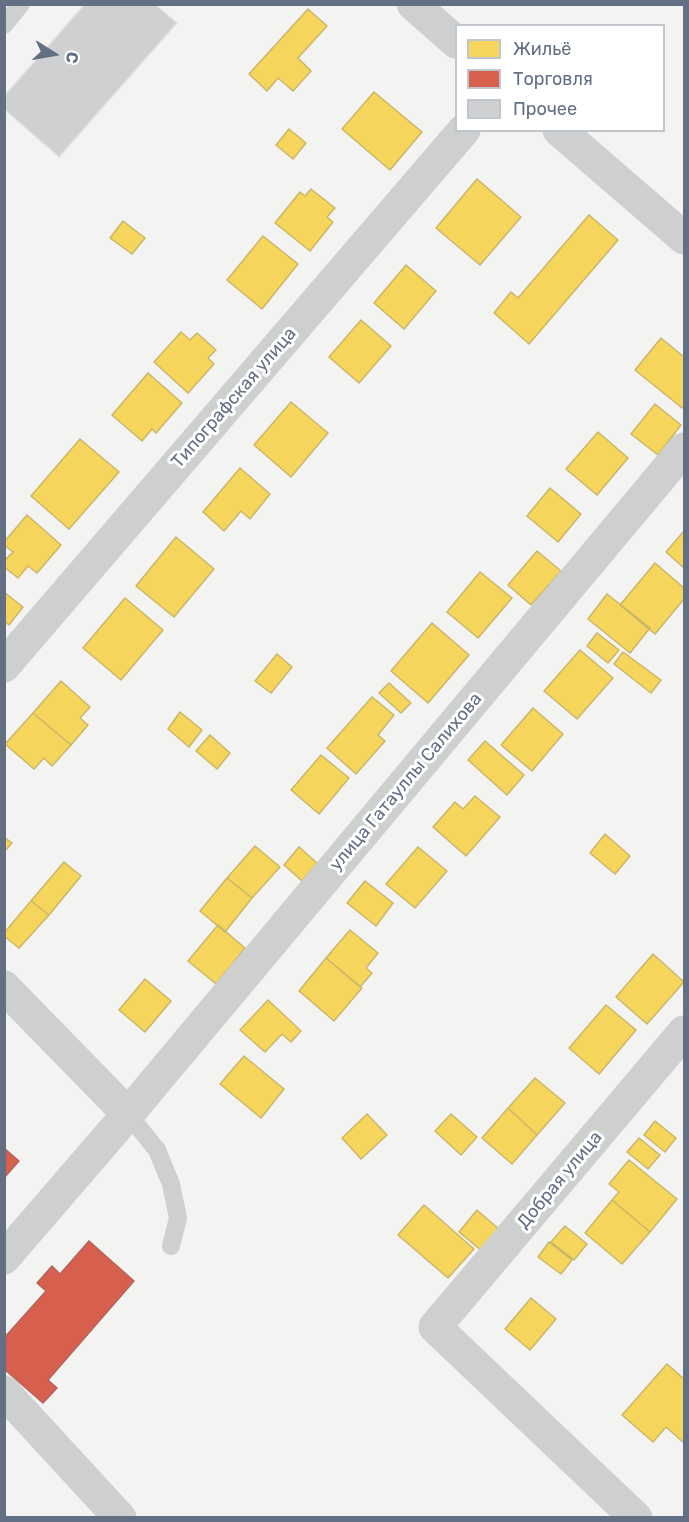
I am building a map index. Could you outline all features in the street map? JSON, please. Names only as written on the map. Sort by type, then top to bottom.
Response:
[{"type":"street","points":[[414,4],[455,41]]},
{"type":"street","name":"Типографская улица","points":[[4,666],[462,132]]},
{"type":"street","points":[[561,132],[684,238]]},
{"type":"street","name":"улица Гатауллы Салихова","points":[[4,1258],[128,1114],[684,449]]},
{"type":"street","points":[[4,987],[128,1114]]},
{"type":"street","name":"Добрая улица","points":[[636,1518],[435,1327],[684,1032]]},
{"type":"street","points":[[4,1392],[120,1518]]},
{"type":"lane","points":[[4,25],[21,4]]},
{"type":"lane","points":[[128,1114],[157,1150],[171,1184],[178,1218],[171,1246]]},
{"type":"building: Жильё","points":[[308,9],[327,26],[298,58],[311,71],[293,91],[278,78],[267,91],[249,74]]},
{"type":"building: Жильё","points":[[374,92],[422,132],[390,170],[342,129]]},
{"type":"building: Жильё","points":[[289,129],[306,143],[293,159],[276,145]]},
{"type":"building: Жильё","points":[[477,179],[521,217],[480,265],[436,228]]},
{"type":"building: Жильё","points":[[311,189],[335,208],[327,217],[333,222],[310,251],[275,223],[300,192],[305,196]]},
{"type":"building: Жильё","points":[[589,215],[618,240],[529,344],[494,313],[511,292],[518,298]]},
{"type":"building: Жильё","points":[[123,221],[145,238],[132,254],[110,238]]},
{"type":"building: Жильё","points":[[263,236],[298,264],[262,309],[227,280]]},
{"type":"building: Жильё","points":[[406,265],[436,291],[404,329],[374,303]]},
{"type":"building: Жильё","points":[[361,320],[391,346],[359,383],[329,357]]},
{"type":"building: Жильё","points":[[181,332],[190,340],[197,333],[216,350],[208,358],[214,364],[188,393],[154,362]]},
{"type":"building: Жильё","points":[[661,338],[684,357],[684,406],[682,408],[635,370]]},
{"type":"building: Жильё","points":[[148,373],[182,403],[156,433],[152,429],[142,441],[112,415]]},
{"type":"building: Жильё","points":[[291,402],[328,433],[291,477],[254,445]]},
{"type":"building: Жильё","points":[[655,404],[681,425],[658,455],[631,434]]},
{"type":"building: Жильё","points":[[598,432],[628,458],[597,495],[566,469]]},
{"type":"building: Жильё","points":[[80,439],[119,472],[69,529],[31,496]]},
{"type":"building: Жильё","points":[[240,468],[270,494],[250,519],[241,511],[224,531],[203,512]]},
{"type":"building: Жильё","points":[[550,488],[581,514],[558,542],[527,516]]},
{"type":"building: Жильё","points":[[27,515],[61,545],[37,573],[28,566],[18,578],[4,567],[4,561],[13,552],[4,545],[4,542]]},
{"type":"building: Жильё","points":[[684,531],[684,568],[666,552]]},
{"type":"building: Жильё","points":[[176,537],[214,569],[174,617],[136,586]]},
{"type":"building: Жильё","points":[[537,551],[561,571],[531,605],[508,585]]},
{"type":"building: Жильё","points":[[655,563],[684,588],[684,599],[655,634],[620,605]]},
{"type":"building: Жильё","points":[[480,572],[512,598],[478,638],[447,612]]},
{"type":"building: Жильё","points":[[4,592],[23,607],[9,625],[4,621]]},
{"type":"building: Жильё","points":[[607,594],[650,628],[630,653],[588,619]]},
{"type":"building: Жильё","points":[[125,598],[163,630],[121,680],[83,648]]},
{"type":"building: Жильё","points":[[432,623],[469,655],[428,703],[391,671]]},
{"type":"building: Жильё","points":[[597,633],[619,650],[608,663],[587,646]]},
{"type":"building: Жильё","points":[[580,650],[613,678],[577,719],[544,691]]},
{"type":"building: Жильё","points":[[623,652],[661,680],[651,693],[614,664]]},
{"type":"building: Жильё","points":[[277,654],[292,667],[271,693],[255,681]]},
{"type":"building: Жильё","points":[[61,681],[90,707],[80,718],[88,725],[71,745],[33,713]]},
{"type":"building: Жильё","points":[[389,683],[411,703],[401,713],[379,693]]},
{"type":"building: Жильё","points":[[372,697],[394,715],[378,735],[385,741],[356,774],[327,748]]},
{"type":"building: Жильё","points":[[533,708],[563,734],[532,771],[501,745]]},
{"type":"building: Жильё","points":[[180,712],[202,730],[189,747],[168,729]]},
{"type":"building: Жильё","points":[[33,713],[71,745],[52,766],[44,758],[34,769],[5,744]]},
{"type":"building: Жильё","points":[[210,735],[230,753],[217,769],[196,751]]},
{"type":"building: Жильё","points":[[485,741],[524,775],[507,795],[468,760]]},
{"type":"building: Жильё","points":[[321,755],[349,778],[319,814],[291,790]]},
{"type":"building: Жильё","points":[[475,796],[500,817],[466,856],[433,827],[455,802],[463,809]]},
{"type":"building: Жильё","points":[[605,834],[630,856],[615,874],[590,853]]},
{"type":"building: Жильё","points":[[4,837],[12,843],[4,852]]},
{"type":"building: Жильё","points":[[255,846],[280,867],[252,898],[227,878]]},
{"type":"building: Жильё","points":[[299,847],[317,863],[302,881],[284,865]]},
{"type":"building: Жильё","points":[[418,847],[447,871],[415,908],[386,884]]},
{"type":"building: Жильё","points":[[64,862],[81,876],[49,915],[31,901]]},
{"type":"building: Жильё","points":[[227,878],[252,898],[225,932],[200,911]]},
{"type":"building: Жильё","points":[[365,881],[393,903],[376,926],[347,903]]},
{"type":"building: Жильё","points":[[31,901],[49,915],[19,948],[4,936],[4,933]]},
{"type":"building: Жильё","points":[[218,925],[245,948],[216,984],[188,961]]},
{"type":"building: Жильё","points":[[350,930],[378,953],[366,968],[372,973],[360,987],[326,958]]},
{"type":"building: Жильё","points":[[653,954],[684,982],[647,1024],[616,997]]},
{"type":"building: Жильё","points":[[326,958],[362,988],[334,1021],[299,991]]},
{"type":"building: Жильё","points":[[145,979],[171,1001],[145,1032],[119,1010]]},
{"type":"building: Жильё","points":[[268,1000],[301,1031],[291,1042],[282,1034],[265,1052],[240,1030]]},
{"type":"building: Жильё","points":[[606,1005],[636,1030],[599,1074],[569,1048]]},
{"type":"building: Жильё","points":[[244,1056],[284,1089],[261,1118],[220,1084]]},
{"type":"building: Жильё","points":[[535,1078],[565,1103],[537,1135],[508,1108]]},
{"type":"building: Жильё","points":[[508,1108],[537,1135],[512,1164],[482,1138]]},
{"type":"building: Жильё","points":[[367,1114],[387,1135],[361,1159],[342,1138]]},
{"type":"building: Жильё","points":[[451,1114],[477,1137],[461,1155],[435,1131]]},
{"type":"building: Жильё","points":[[655,1121],[676,1138],[665,1152],[644,1135]]},
{"type":"building: Жильё","points":[[639,1138],[660,1155],[648,1169],[627,1152]]},
{"type":"building: Жильё","points":[[629,1160],[677,1199],[650,1232],[612,1200],[619,1192],[609,1184]]},
{"type":"building: Жильё","points":[[612,1200],[650,1232],[622,1264],[585,1233]]},
{"type":"building: Жильё","points":[[424,1205],[474,1249],[448,1278],[398,1235]]},
{"type":"building: Жильё","points":[[477,1210],[500,1230],[482,1251],[459,1232]]},
{"type":"building: Жильё","points":[[565,1226],[587,1244],[574,1260],[551,1242]]},
{"type":"building: Жильё","points":[[549,1242],[572,1260],[561,1274],[538,1257]]},
{"type":"building: Жильё","points":[[531,1298],[556,1319],[530,1350],[505,1329]]},
{"type":"building: Жильё","points":[[667,1364],[684,1379],[684,1443],[666,1427],[653,1442],[622,1415]]},
{"type":"building: Торговля","points":[[4,1148],[19,1161],[4,1178]]},
{"type":"building: Торговля","points":[[89,1241],[134,1281],[48,1380],[57,1388],[43,1403],[4,1369],[4,1338],[46,1291],[37,1283],[52,1266],[60,1274]]},
{"type":"building: Прочее","points":[[85,4],[155,4],[177,23],[59,157],[4,109],[4,96]]}]
